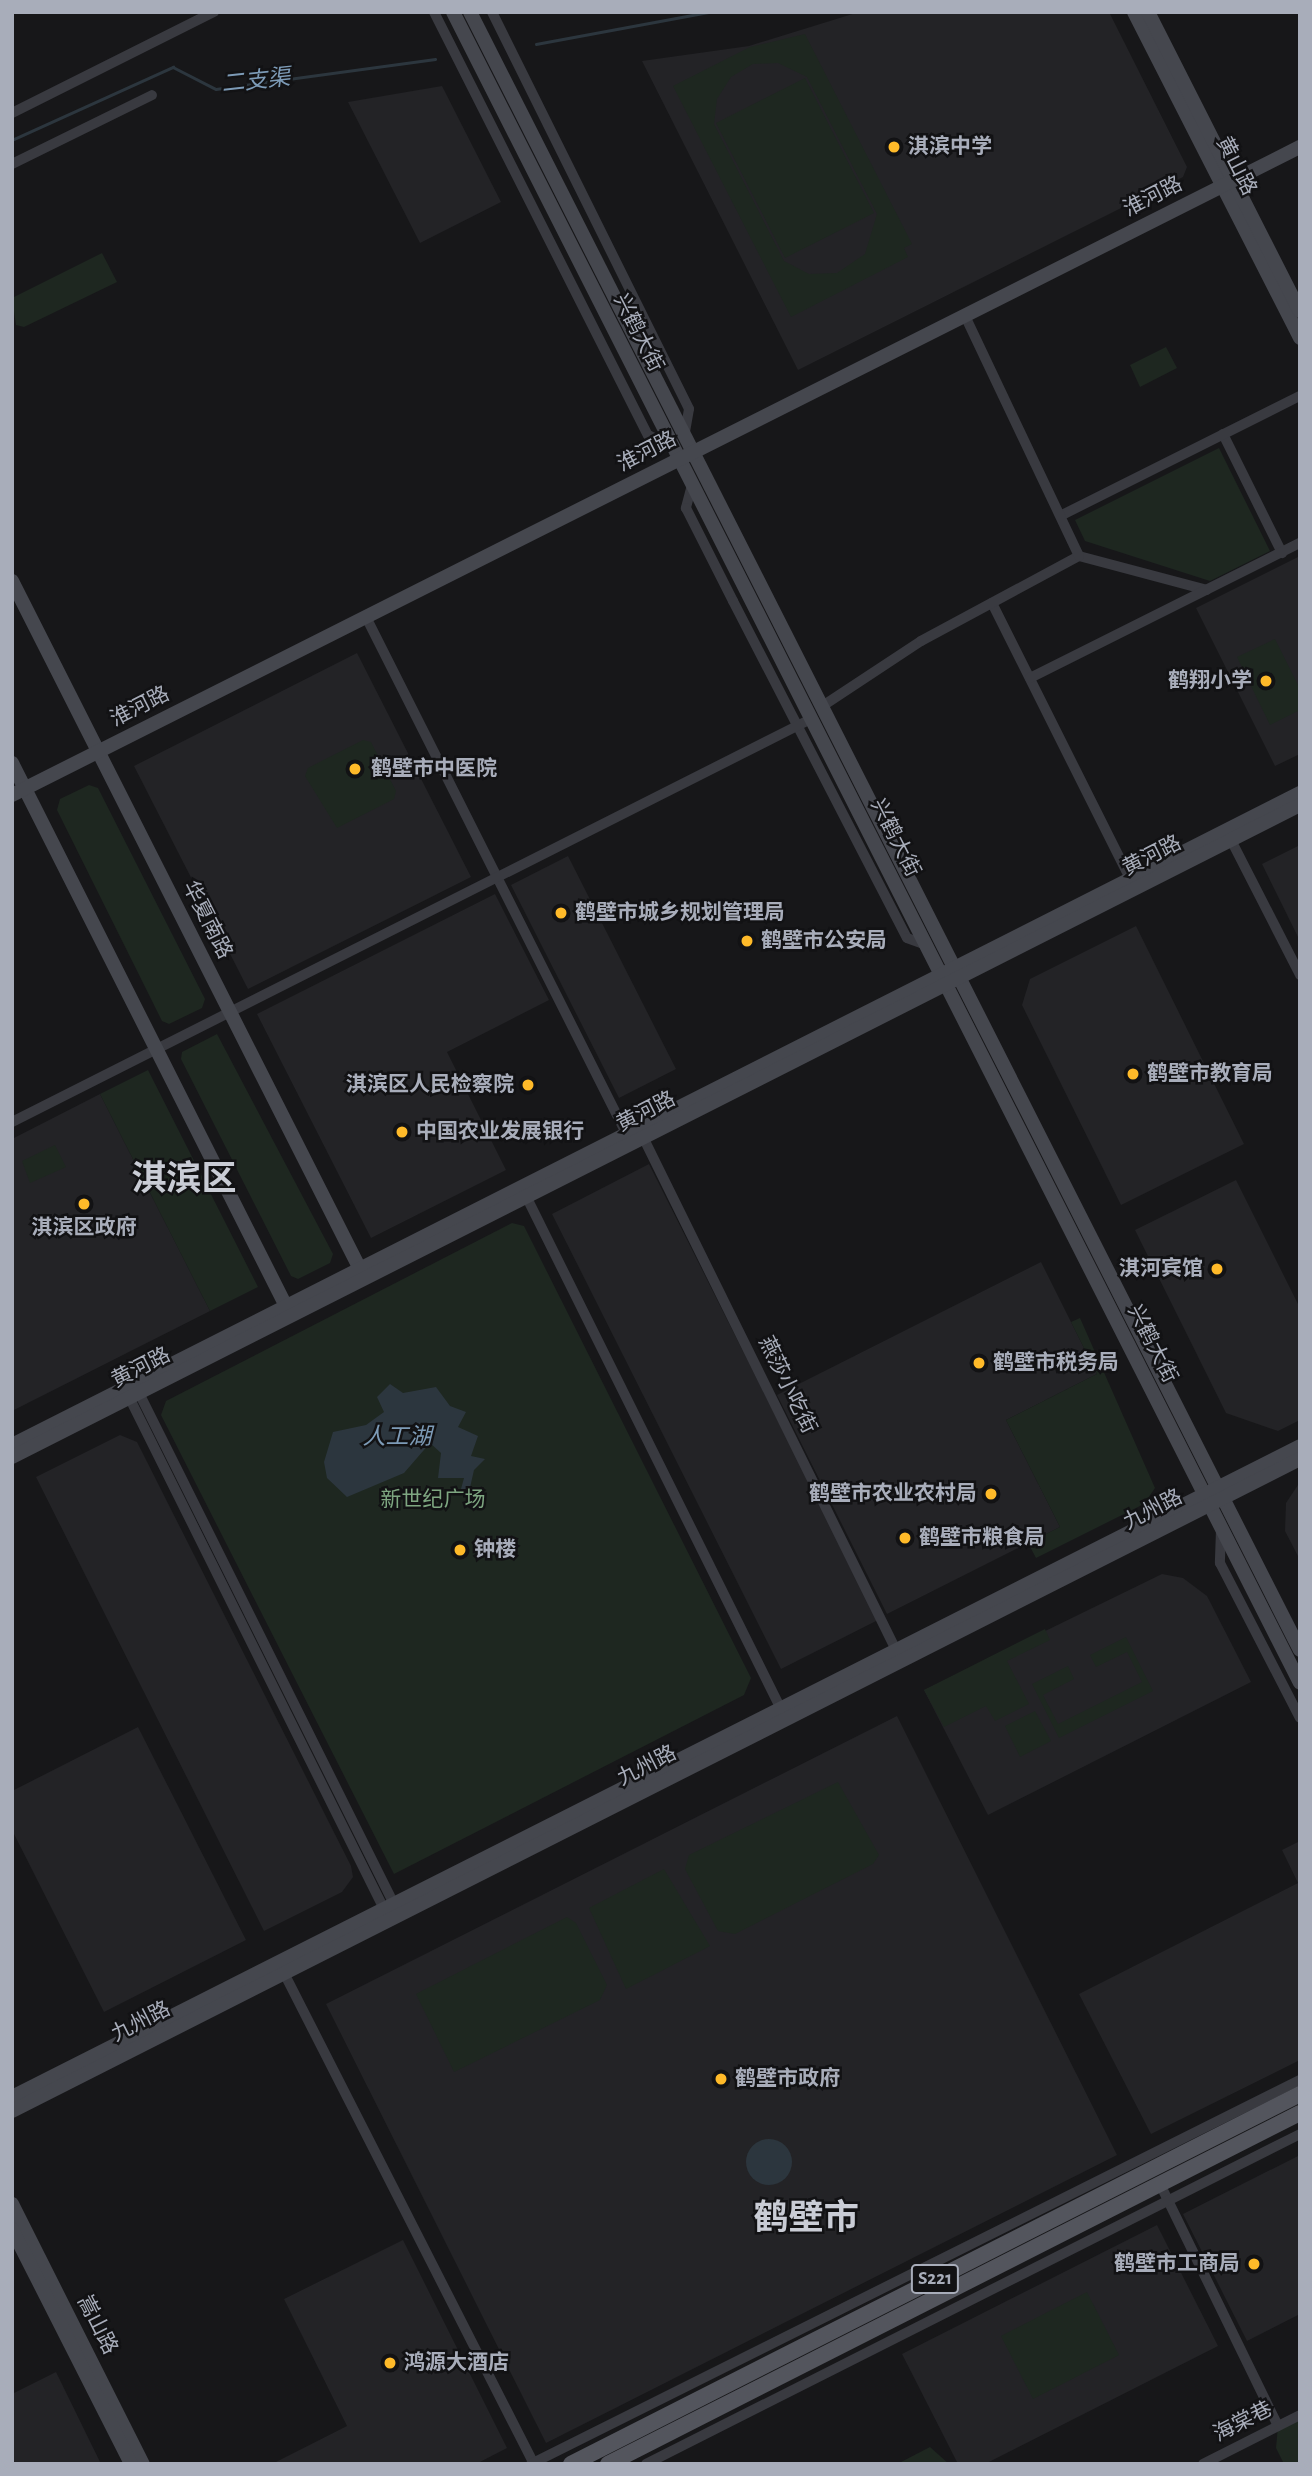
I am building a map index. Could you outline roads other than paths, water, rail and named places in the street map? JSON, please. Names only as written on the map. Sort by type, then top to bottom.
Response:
[{"type":"main road","name":"S221","points":[[571,2464],[1300,2094]]},
{"type":"main road","name":"S221","points":[[608,2464],[1300,2113]]},
{"type":"street","points":[[12,113],[214,12]]},
{"type":"street","points":[[434,12],[648,435],[682,449],[690,409],[492,12]]},
{"type":"street","name":"兴鹤大街","points":[[453,12],[682,449],[821,707],[949,976],[1214,1496],[1300,1650]]},
{"type":"street","name":"兴鹤大街","points":[[470,12],[682,449],[692,485],[926,945],[949,976]]},
{"type":"street","name":"黄山路","points":[[1134,12],[1300,312]]},
{"type":"street","name":"黄山路","points":[[1148,12],[1300,338]]},
{"type":"street","points":[[12,164],[152,95]]},
{"type":"street","name":"淮河路","points":[[19,792],[366,617],[682,449],[965,316],[1300,147]]},
{"type":"street","points":[[965,316],[1062,515],[1079,556]]},
{"type":"street","points":[[1062,515],[1300,396]]},
{"type":"street","points":[[1223,434],[1282,552]]},
{"type":"street","points":[[692,485],[685,508],[907,938],[926,945]]},
{"type":"street","points":[[1030,678],[1300,544]]},
{"type":"street","points":[[821,707],[921,641],[1079,556],[1207,590]]},
{"type":"street","name":"华夏南路","points":[[12,581],[362,1273]]},
{"type":"street","points":[[992,603],[1130,879]]},
{"type":"street","points":[[366,617],[626,1133]]},
{"type":"street","points":[[12,1122],[811,719]]},
{"type":"street","points":[[12,763],[19,792],[156,1049],[288,1311]]},
{"type":"street","name":"黄河路","points":[[523,1191],[643,1137],[1130,879],[1300,793]]},
{"type":"street","name":"黄河路","points":[[12,1457],[523,1191],[626,1133],[1300,805]]},
{"type":"street","points":[[1231,840],[1300,975]]},
{"type":"street","name":"燕莎小吃街","points":[[643,1137],[896,1650]]},
{"type":"street","points":[[523,1191],[780,1709]]},
{"type":"street","name":"黄河路","points":[[12,1444],[288,1311]]},
{"type":"street","points":[[134,1395],[389,1907]]},
{"type":"street","name":"九州路","points":[[12,2110],[1214,1496],[1300,1446]]},
{"type":"street","name":"九州路","points":[[12,2097],[896,1650],[1214,1496],[1300,1460]]},
{"type":"street","name":"兴鹤大街","points":[[1214,1496],[1222,1527],[1300,1684]]},
{"type":"street","points":[[1222,1527],[1220,1563],[1300,1718]]},
{"type":"street","points":[[284,1973],[533,2463],[1300,2080]]},
{"type":"street","points":[[646,2464],[1300,2134]]},
{"type":"street","points":[[1160,2184],[1278,2426]]},
{"type":"street","name":"嵩山路","points":[[12,2204],[143,2464]]},
{"type":"street","name":"嵩山路","points":[[12,2229],[131,2464]]},
{"type":"street","name":"海棠巷","points":[[1203,2464],[1300,2415]]},
{"type":"water","name":"人工湖","points":[[390,1384],[403,1393],[436,1387],[450,1406],[466,1412],[458,1427],[478,1436],[471,1456],[485,1459],[474,1470],[469,1492],[461,1489],[464,1478],[438,1478],[441,1453],[430,1443],[404,1473],[347,1497],[327,1478],[324,1462],[333,1432],[366,1425],[384,1412],[377,1397]]},
{"type":"water","points":[[769,2139],[785,2146],[792,2162],[785,2178],[769,2185],[753,2178],[746,2162],[753,2146]]},
{"type":"waterway","name":"二支渠","points":[[536,44],[708,12]]},
{"type":"waterway","name":"二支渠","points":[[12,140],[173,67],[216,89],[435,59]]},
{"type":"place","name":"淇滨中学","points":[[894,147]]},
{"type":"place","name":"鹤翔小学","points":[[1266,681]]},
{"type":"place","name":"鹤壁市中医院","points":[[355,769]]},
{"type":"place","name":"鹤壁市城乡规划管理局","points":[[561,913]]},
{"type":"place","name":"鹤壁市公安局","points":[[747,941]]},
{"type":"place","name":"鹤壁市教育局","points":[[1133,1074]]},
{"type":"place","name":"淇滨区人民检察院","points":[[528,1085]]},
{"type":"place","name":"中国农业发展银行","points":[[402,1132]]},
{"type":"place","name":"淇滨区政府","points":[[84,1204]]},
{"type":"place","name":"淇河宾馆","points":[[1217,1269]]},
{"type":"place","name":"鹤壁市税务局","points":[[979,1363]]},
{"type":"place","name":"鹤壁市农业农村局","points":[[991,1494]]},
{"type":"place","name":"鹤壁市粮食局","points":[[905,1538]]},
{"type":"place","name":"钟楼","points":[[460,1550]]},
{"type":"place","name":"鹤壁市政府","points":[[721,2079]]},
{"type":"place","name":"鹤壁市工商局","points":[[1254,2264]]},
{"type":"place","name":"鸿源大酒店","points":[[390,2363]]},
{"type":"district","name":"淇滨区","points":[[184,1180]]},
{"type":"district","name":"鹤壁市","points":[[806,2219]]},
{"type":"park label","name":"新世纪广场","points":[[433,1500]]}]
